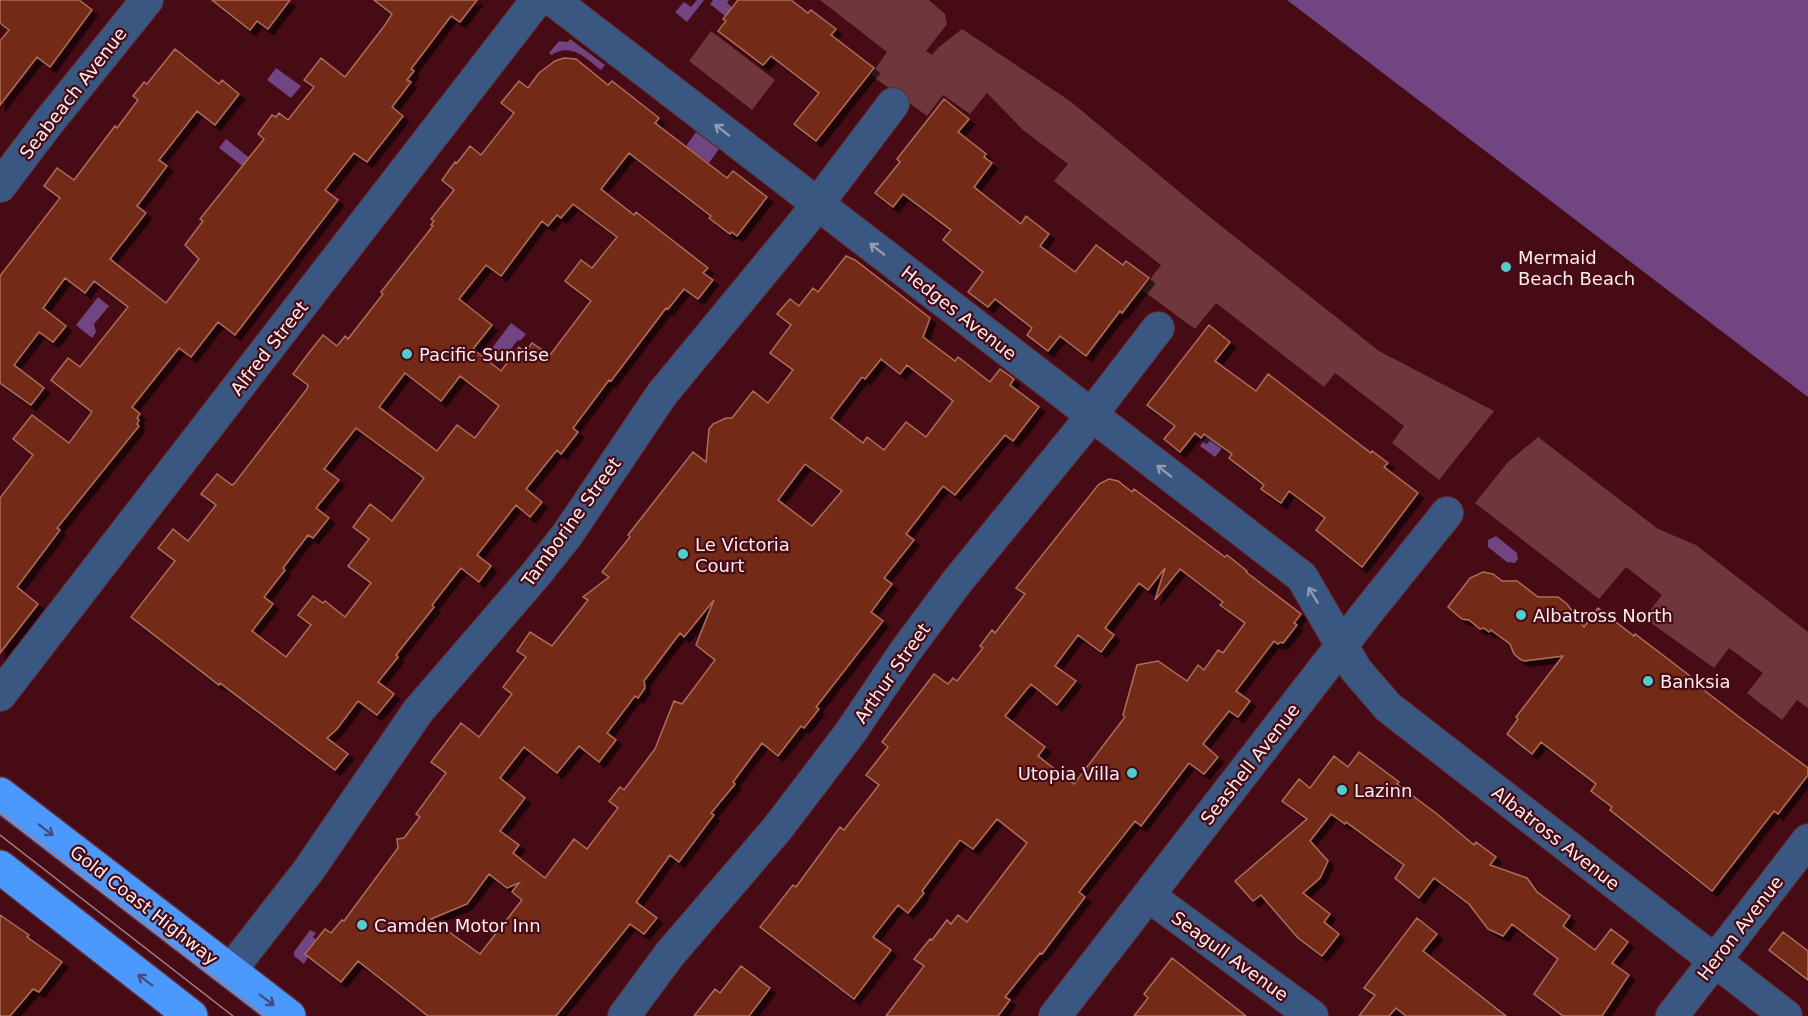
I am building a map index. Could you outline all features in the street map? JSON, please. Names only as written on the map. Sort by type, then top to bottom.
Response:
[{"type":"highway","name":"Gold Coast Highway","points":[[0,794],[289,1016]]},
{"type":"highway","points":[[0,867],[191,1016]]},
{"type":"street","name":"Seabeach Avenue","points":[[0,186],[147,0]]},
{"type":"street","name":"Alfred Street","points":[[0,695],[537,0]]},
{"type":"street","name":"Hedges Avenue","points":[[553,0],[1302,577],[1342,645]]},
{"type":"street","name":"Tamborine Street","points":[[230,971],[314,863],[418,711],[562,542],[662,394],[818,204],[893,104]]},
{"type":"street","name":"Arthur Street","points":[[624,1016],[669,955],[777,829],[850,733],[904,653],[956,583],[1092,416],[1158,328]]},
{"type":"street","name":"Seashell Avenue","points":[[1055,1016],[1447,513]]},
{"type":"street","name":"Albatross Avenue","points":[[1342,645],[1356,670],[1388,707],[1786,1016]]},
{"type":"street","name":"Heron Avenue","points":[[1672,1016],[1808,840]]},
{"type":"street","name":"Seagull Avenue","points":[[1149,896],[1312,1016]]},
{"type":"shaded area","points":[[697,0],[704,0],[687,22],[675,12],[684,2],[691,7]]},
{"type":"shaded area","points":[[713,0],[729,0],[727,3],[732,7],[725,16],[710,4]]},
{"type":"shaded area","points":[[820,0],[929,0],[945,14],[947,24],[926,51],[932,55],[962,29],[1070,101],[1206,214],[1379,351],[1494,411],[1439,480],[1392,443],[1404,426],[1335,373],[1324,387],[1216,303],[1195,329],[1142,290],[1161,265],[1054,181],[1068,164],[1023,130],[987,93],[970,114],[943,95],[927,116],[871,75],[887,52]]},
{"type":"shaded area","points":[[1287,0],[1808,0],[1808,397]]},
{"type":"shaded area","points":[[711,31],[775,80],[752,110],[689,61]]},
{"type":"shaded area","points":[[570,39],[605,65],[601,70],[572,51],[558,51],[551,55],[549,53],[559,41],[568,42]]},
{"type":"shaded area","points":[[276,68],[301,86],[291,98],[267,80]]},
{"type":"shaded area","points":[[696,132],[719,149],[709,163],[686,146]]},
{"type":"shaded area","points":[[226,139],[252,160],[245,168],[219,148]]},
{"type":"shaded area","points":[[98,297],[109,306],[94,324],[96,332],[92,338],[76,325]]},
{"type":"shaded area","points":[[511,323],[526,334],[517,341],[504,358],[492,348]]},
{"type":"shaded area","points":[[1246,385],[1223,447],[1215,457],[1200,446]]},
{"type":"shaded area","points":[[1538,437],[1658,529],[1696,545],[1808,632],[1808,708],[1797,700],[1782,720],[1747,693],[1763,673],[1729,648],[1714,668],[1644,618],[1662,595],[1626,567],[1599,599],[1475,503],[1508,462]]},
{"type":"shaded area","points":[[1496,536],[1517,553],[1518,559],[1515,563],[1507,562],[1488,547],[1488,540]]},
{"type":"shaded area","points":[[310,930],[316,933],[313,937],[317,940],[304,964],[294,956],[294,952]]},
{"type":"building","points":[[0,0],[79,0],[92,10],[50,67],[37,57],[0,105],[0,41],[9,30],[0,23]]},
{"type":"building","points":[[212,0],[290,0],[268,29],[257,21],[250,30]]},
{"type":"building","points":[[374,0],[477,0],[460,22],[451,16],[411,69],[414,71],[407,80],[411,82],[392,107],[403,116],[367,162],[354,153],[325,190],[338,200],[235,335],[218,322],[191,357],[179,348],[132,407],[140,414],[137,418],[139,426],[57,528],[60,530],[17,587],[38,604],[0,653],[0,498],[33,455],[13,439],[32,415],[69,443],[92,412],[51,380],[68,358],[80,367],[128,307],[94,281],[85,293],[65,278],[43,308],[66,326],[53,342],[39,332],[14,365],[44,388],[31,405],[0,383],[0,276],[60,198],[44,186],[57,168],[74,180],[138,100],[133,96],[144,82],[147,84],[175,49],[219,84],[222,80],[239,94],[215,125],[197,111],[159,160],[167,166],[137,206],[146,213],[110,259],[166,303],[199,259],[185,245],[203,221],[200,219],[264,139],[258,134],[272,115],[276,117],[279,113],[288,120],[314,87],[304,80],[321,58],[345,77],[385,25],[392,14]]},
{"type":"building","points":[[738,0],[791,0],[808,13],[811,10],[836,29],[831,35],[874,68],[816,141],[794,124],[819,93],[771,56],[763,65],[718,31],[726,21],[723,19]]},
{"type":"building","points":[[564,58],[576,59],[608,85],[612,81],[659,118],[655,123],[727,178],[733,171],[767,197],[737,236],[732,232],[730,234],[709,218],[711,216],[629,153],[601,189],[634,215],[636,212],[708,268],[703,273],[713,280],[698,299],[684,289],[668,309],[666,308],[611,381],[609,380],[573,428],[578,432],[561,454],[557,450],[526,489],[542,502],[530,517],[516,505],[477,555],[491,566],[479,582],[461,568],[432,605],[434,607],[378,682],[394,694],[377,715],[358,701],[337,729],[327,738],[348,754],[335,770],[131,617],[175,561],[158,548],[173,529],[188,541],[216,505],[201,494],[217,474],[232,485],[234,484],[307,389],[308,385],[293,374],[308,354],[323,335],[337,346],[345,336],[348,339],[383,294],[381,292],[433,226],[431,225],[434,221],[431,219],[454,190],[442,180],[455,162],[457,163],[470,146],[481,155],[514,113],[501,103],[519,81],[528,88],[539,73],[555,61]],"holes":[[[573,204],[617,237],[592,268],[581,260],[565,281],[591,301],[550,355],[532,343],[525,352],[519,347],[501,371],[473,349],[492,325],[459,299],[486,265],[501,276],[542,221],[548,226],[557,215],[561,218]],[[405,373],[441,401],[460,376],[499,406],[475,438],[457,425],[437,451],[379,407]],[[356,428],[424,478],[392,521],[370,504],[353,527],[369,539],[348,566],[371,583],[345,617],[325,601],[323,603],[313,596],[298,615],[311,625],[286,657],[252,631],[273,604],[264,597],[285,570],[283,568],[308,535],[313,538],[329,518],[316,508],[339,480],[324,469]]]},
{"type":"building","points":[[944,99],[969,119],[958,132],[986,154],[984,157],[992,163],[974,187],[1021,224],[1026,216],[1049,234],[1040,246],[1075,272],[1096,245],[1123,265],[1126,261],[1149,278],[1122,313],[1120,311],[1086,356],[1060,336],[1048,351],[1027,335],[1032,328],[995,299],[988,307],[968,292],[983,272],[943,240],[951,230],[903,194],[893,207],[875,193],[900,162],[897,159]]},
{"type":"building","points":[[846,256],[855,260],[930,318],[923,337],[955,361],[958,357],[990,382],[1000,369],[1014,379],[1010,385],[1039,407],[1013,441],[1005,435],[955,495],[943,486],[906,534],[914,540],[884,578],[892,584],[871,612],[883,621],[816,707],[819,709],[804,728],[801,726],[778,756],[762,743],[733,782],[735,784],[711,813],[714,815],[679,862],[670,855],[636,902],[657,918],[644,934],[630,924],[556,1016],[428,1016],[358,961],[341,982],[305,954],[325,929],[331,933],[342,920],[344,921],[398,848],[397,839],[404,838],[420,817],[416,814],[446,773],[431,762],[461,723],[479,737],[512,694],[503,687],[526,657],[517,651],[530,632],[552,646],[588,600],[583,597],[609,577],[602,572],[693,452],[706,462],[709,429],[713,424],[726,418],[732,418],[753,391],[768,403],[793,370],[770,353],[791,325],[777,314],[790,299],[799,306],[813,288],[818,292]],"holes":[[[881,359],[900,374],[907,365],[953,401],[926,437],[906,422],[884,450],[867,437],[863,443],[831,418],[862,377],[865,379]],[[805,464],[842,491],[812,526],[778,500]],[[714,600],[696,645],[715,660],[682,704],[674,701],[655,749],[624,790],[620,787],[609,801],[618,808],[587,849],[574,839],[545,878],[513,853],[519,845],[500,831],[525,798],[500,778],[524,747],[557,773],[579,746],[599,762],[616,740],[607,733],[635,696],[638,698],[645,688],[644,681],[680,633],[684,637]],[[489,874],[507,888],[519,883],[512,892],[522,900],[480,954],[431,919],[467,904]]]},
{"type":"building","points":[[1209,325],[1230,342],[1215,361],[1256,391],[1268,374],[1371,453],[1372,451],[1388,463],[1384,467],[1418,493],[1362,567],[1316,530],[1325,518],[1289,491],[1281,503],[1261,489],[1264,485],[1229,458],[1232,454],[1204,434],[1201,438],[1195,433],[1180,452],[1164,439],[1175,426],[1147,405]]},
{"type":"building","points":[[1109,479],[1118,481],[1132,492],[1134,489],[1225,557],[1227,555],[1301,614],[1294,623],[1297,625],[1283,643],[1278,644],[1274,641],[1236,691],[1250,701],[1238,717],[1229,711],[1203,744],[1218,757],[1204,774],[1189,763],[1141,826],[1135,821],[1079,892],[1085,897],[1042,954],[1040,953],[1005,997],[1010,1000],[998,1016],[886,1016],[924,966],[914,959],[930,939],[932,940],[947,920],[951,924],[958,915],[967,922],[1027,843],[997,819],[973,849],[960,840],[908,913],[898,905],[873,937],[891,950],[854,999],[760,927],[793,885],[796,887],[840,827],[844,830],[879,785],[866,775],[888,747],[882,742],[934,674],[948,684],[953,678],[957,681],[983,648],[980,646],[992,630],[995,633],[1025,594],[1016,588],[1099,484]],"holes":[[[1165,568],[1155,600],[1180,569],[1223,602],[1220,605],[1245,623],[1223,653],[1218,650],[1204,670],[1198,665],[1187,681],[1158,661],[1137,665],[1123,715],[1125,717],[1074,784],[1038,756],[1045,747],[1005,716],[1031,684],[1057,705],[1076,681],[1055,666],[1078,635],[1101,652],[1114,635],[1105,628],[1139,583],[1148,590]]]},
{"type":"building","points":[[1483,572],[1493,574],[1502,581],[1517,581],[1538,597],[1558,597],[1567,604],[1584,627],[1598,608],[1808,768],[1808,775],[1778,814],[1774,811],[1712,891],[1610,810],[1612,807],[1591,791],[1596,784],[1541,742],[1532,754],[1507,734],[1518,719],[1516,717],[1563,656],[1524,661],[1514,654],[1510,644],[1491,630],[1489,632],[1484,628],[1480,629],[1469,620],[1462,619],[1448,607],[1470,578]]},
{"type":"building","points":[[1359,752],[1399,782],[1397,784],[1474,845],[1476,842],[1496,857],[1490,865],[1527,878],[1537,892],[1570,916],[1563,926],[1595,950],[1611,929],[1628,942],[1612,963],[1629,975],[1602,1016],[1563,1016],[1534,994],[1558,959],[1512,924],[1503,936],[1488,929],[1469,904],[1434,878],[1419,898],[1395,878],[1404,865],[1346,822],[1345,824],[1331,814],[1310,841],[1328,861],[1320,878],[1303,893],[1330,914],[1324,922],[1339,934],[1322,956],[1298,938],[1261,895],[1253,901],[1235,881],[1307,819],[1282,801],[1299,779],[1310,788],[1334,756],[1348,767]]},
{"type":"building","points":[[0,915],[62,962],[39,992],[33,989],[10,1016],[0,1016]]},
{"type":"building","points":[[1417,918],[1437,934],[1423,951],[1506,1016],[1406,1016],[1396,1008],[1389,1016],[1359,1016],[1375,995],[1364,988]]},
{"type":"building","points":[[1783,932],[1808,951],[1808,980],[1769,950]]},
{"type":"building","points":[[1172,958],[1246,1016],[1134,1016],[1148,998],[1144,994]]},
{"type":"building","points":[[741,966],[770,988],[749,1016],[694,1016],[715,989],[720,993]]},
{"type":"tram line","points":[[0,812],[265,1016]]},
{"type":"tram line","points":[[0,835],[233,1016]]},
{"type":"place","name":"Mermaid Beach Beach","points":[[1506,267]]},
{"type":"place","name":"Pacific Sunrise","points":[[407,354]]},
{"type":"place","name":"Le Victoria Court","points":[[683,554]]},
{"type":"place","name":"Albatross North","points":[[1521,615]]},
{"type":"place","name":"Banksia","points":[[1648,681]]},
{"type":"place","name":"Utopia Villa","points":[[1132,773]]},
{"type":"place","name":"Lazinn","points":[[1342,790]]},
{"type":"place","name":"Camden Motor Inn","points":[[362,925]]}]
